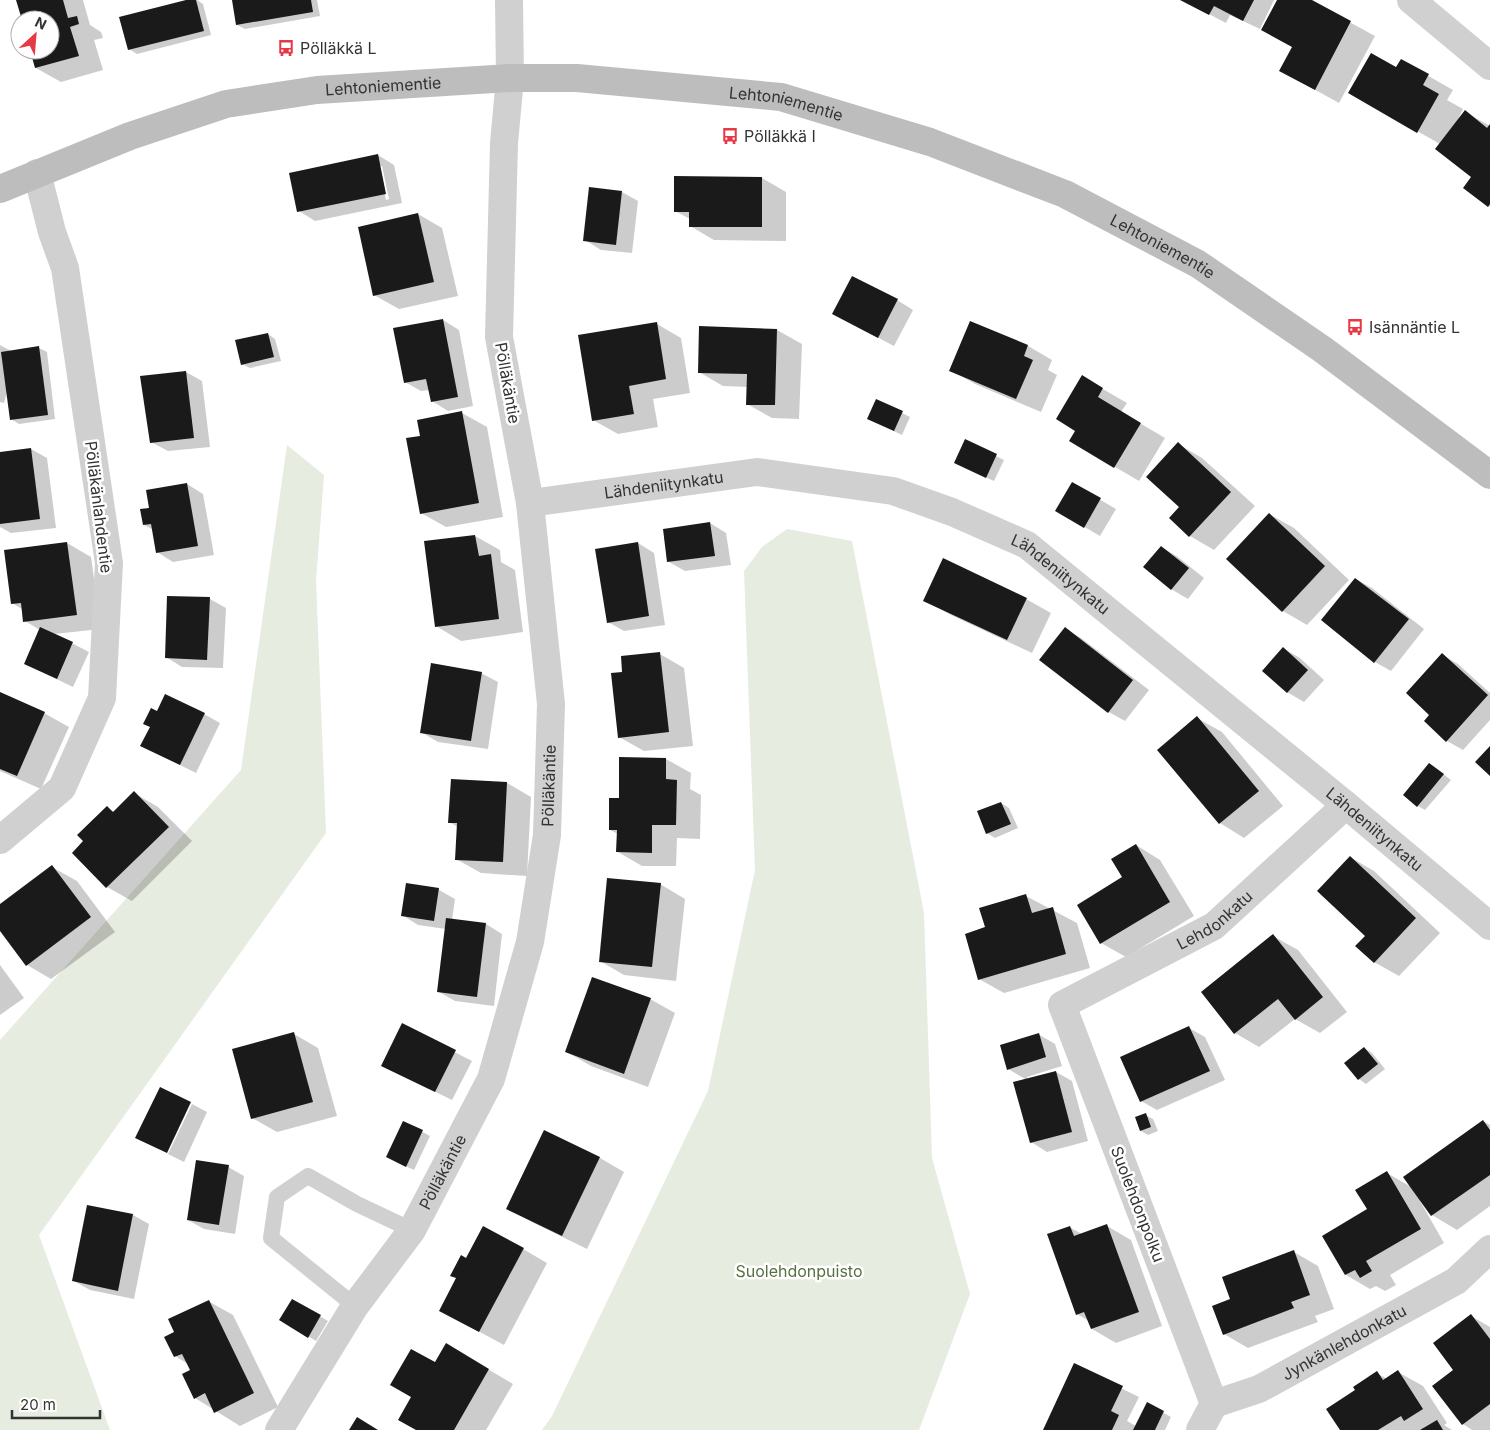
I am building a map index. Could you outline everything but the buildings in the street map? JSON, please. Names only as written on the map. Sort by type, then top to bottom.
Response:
[{"type":"main road","name":"Lehtoniementie","points":[[0,189],[130,136],[226,104],[318,90],[510,78],[577,78],[782,98],[930,142],[1065,194],[1198,264],[1322,348],[1487,470]]},
{"type":"street","name":"Pölläkäntie","points":[[279,1430],[355,1306],[412,1230],[490,1079],[530,942],[547,835],[551,704],[530,503],[499,338],[504,143],[510,78],[509,0]]},
{"type":"street","points":[[1412,0],[1490,66]]},
{"type":"street","name":"Pölläkänlahdentie","points":[[0,840],[62,788],[102,698],[109,563],[65,268],[52,232],[38,173]]},
{"type":"street","name":"Lähdeniitynkatu","points":[[530,503],[757,472],[893,491],[952,512],[1027,545],[1346,805],[1490,926]]},
{"type":"street","name":"Lehdonkatu","points":[[1062,1005],[1214,926],[1346,805]]},
{"type":"street","name":"Suolehdonpolku","points":[[1062,1005],[1214,1404]]},
{"type":"street","name":"Jynkänlehdonkatu","points":[[1214,1404],[1259,1389],[1456,1282],[1490,1249]]},
{"type":"street","points":[[1200,1430],[1214,1404]]},
{"type":"lane","points":[[355,1306],[271,1238],[277,1197],[308,1176],[357,1204],[412,1230]]},
{"type":"green space","points":[[287,445],[324,475],[316,581],[326,833],[39,1235],[110,1430],[0,1430],[0,1040],[241,770]]},
{"type":"green space","name":"Suolehdonpuisto","points":[[787,529],[852,541],[924,913],[932,1158],[970,1294],[919,1430],[542,1430],[552,1416],[708,1091],[755,870],[744,571],[762,547]]},
{"type":"place","name":"Pölläkkä L","points":[[286,48]]},
{"type":"place","name":"Pölläkkä I","points":[[730,136]]},
{"type":"place","name":"Isännäntie L","points":[[1355,327]]}]
